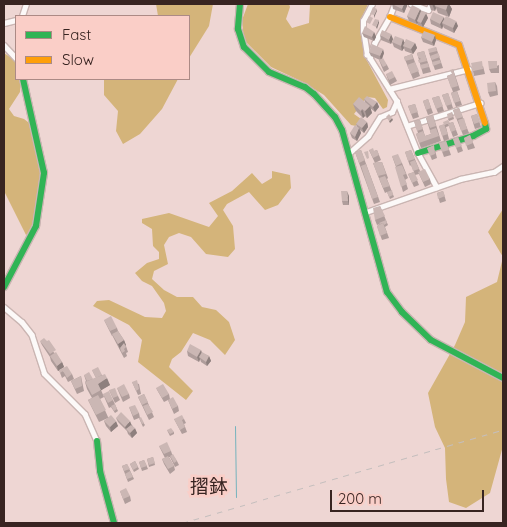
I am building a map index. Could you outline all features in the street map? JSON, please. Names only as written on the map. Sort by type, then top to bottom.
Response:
[{"type":"street","points":[[240,4],[238,29],[244,47],[269,72],[304,86],[314,94],[335,117],[342,130],[387,292],[402,312],[431,340],[503,378]]},
{"type":"street","points":[[372,4],[363,21],[367,55],[370,55],[370,58],[397,101],[418,152],[436,187]]},
{"type":"street","points":[[370,55],[395,4]]},
{"type":"street","points":[[411,4],[428,10],[431,4]]},
{"type":"street","points":[[390,17],[459,45],[480,103],[486,129],[473,136],[418,152]]},
{"type":"street","points":[[4,45],[15,57]]},
{"type":"street","points":[[389,89],[469,69]]},
{"type":"street","points":[[4,286],[29,243],[36,226],[44,173],[23,80]]},
{"type":"street","points":[[348,154],[368,136],[380,117],[392,112],[397,101]]},
{"type":"street","points":[[407,126],[480,103]]},
{"type":"street","points":[[366,212],[436,187],[494,172],[503,166]]},
{"type":"street","points":[[4,302],[5,308],[22,322],[32,335],[44,373],[85,414],[97,441],[100,471],[114,523]]},
{"type":"shaded area","points":[[156,4],[213,4],[209,26],[190,56],[190,15],[158,15]]},
{"type":"shaded area","points":[[248,4],[289,4],[290,7],[286,19],[292,28],[309,23],[310,4],[368,4],[360,22],[365,57],[388,100],[387,107],[383,109],[375,98],[367,97],[354,114],[361,119],[356,126],[351,125],[324,95],[303,82],[271,67],[244,40],[242,20]]},
{"type":"shaded area","points":[[4,53],[15,60],[15,80],[21,80],[20,92],[9,109],[14,116],[24,119],[33,126],[42,171],[32,231],[26,235],[4,191]]},
{"type":"shaded area","points":[[104,80],[177,80],[162,109],[140,134],[123,144],[116,131],[118,111],[104,95]]},
{"type":"shaded area","points":[[272,171],[290,175],[291,188],[278,205],[265,210],[249,192],[227,204],[223,210],[233,226],[235,249],[228,257],[206,254],[191,237],[179,233],[169,237],[164,245],[168,264],[154,271],[152,279],[164,290],[177,297],[193,297],[202,307],[216,310],[229,322],[235,340],[225,355],[210,340],[193,333],[181,352],[172,359],[169,367],[193,391],[186,400],[138,362],[142,340],[129,325],[93,306],[97,301],[109,300],[145,317],[162,318],[166,311],[164,303],[152,286],[142,281],[135,273],[147,263],[159,259],[159,252],[153,246],[152,229],[142,223],[142,219],[169,213],[209,227],[218,216],[209,203],[232,191],[252,173],[262,184],[272,178]]},
{"type":"shaded area","points":[[503,209],[503,257],[488,232]]},
{"type":"shaded area","points":[[503,257],[503,446],[490,493],[466,508],[449,502],[445,448],[435,427],[428,393],[455,345],[465,322],[466,297],[497,282]]},
{"type":"building","points":[[392,4],[404,4],[402,9]]},
{"type":"building","points":[[436,4],[448,4],[446,10],[435,6]]},
{"type":"building","points":[[412,5],[420,9],[415,20],[407,16]]},
{"type":"building","points":[[373,7],[377,9],[374,15],[370,14]]},
{"type":"building","points":[[421,11],[426,13],[421,23],[417,21]]},
{"type":"building","points":[[433,12],[444,17],[440,24],[430,19]]},
{"type":"building","points":[[369,16],[373,18],[370,24],[366,22]]},
{"type":"building","points":[[446,16],[456,21],[453,28],[442,23]]},
{"type":"building","points":[[375,19],[379,20],[376,27],[372,25]]},
{"type":"building","points":[[365,26],[374,32],[372,37],[362,33]]},
{"type":"building","points":[[382,30],[391,34],[389,40],[380,35]]},
{"type":"building","points":[[424,31],[435,35],[432,42],[421,37]]},
{"type":"building","points":[[395,36],[403,39],[401,46],[392,42]]},
{"type":"building","points":[[406,39],[415,43],[411,49],[403,46]]},
{"type":"building","points":[[372,44],[383,49],[380,56],[369,52]]},
{"type":"building","points":[[436,47],[437,51],[429,53],[428,49]]},
{"type":"building","points":[[424,51],[427,61],[419,63],[418,60],[421,59],[417,53]]},
{"type":"building","points":[[438,53],[440,57],[432,60],[430,56]]},
{"type":"building","points":[[412,54],[413,59],[405,61],[404,57]]},
{"type":"building","points":[[383,58],[387,65],[383,67],[379,60]]},
{"type":"building","points":[[440,60],[441,63],[433,66],[432,62]]},
{"type":"building","points":[[482,61],[483,69],[473,71],[471,63]]},
{"type":"building","points":[[488,61],[497,61],[497,68],[489,69]]},
{"type":"building","points":[[415,62],[419,71],[411,74],[407,65]]},
{"type":"building","points":[[428,63],[429,67],[421,69],[420,65]]},
{"type":"building","points":[[453,69],[458,86],[451,88],[447,76],[452,74],[450,70]]},
{"type":"building","points":[[392,71],[395,77],[389,80],[386,74]]},
{"type":"building","points":[[495,82],[496,91],[488,92],[487,83]]},
{"type":"building","points":[[457,91],[460,101],[454,103],[451,93]]},
{"type":"building","points":[[448,93],[452,104],[446,106],[442,95]]},
{"type":"building","points":[[367,96],[377,102],[373,107],[364,99]]},
{"type":"building","points":[[439,96],[443,106],[436,109],[432,98]]},
{"type":"building","points":[[359,97],[370,106],[365,111],[362,109],[361,111],[353,104]]},
{"type":"building","points":[[428,99],[431,108],[426,110],[423,101]]},
{"type":"building","points":[[415,104],[418,112],[411,114],[408,106]]},
{"type":"building","points":[[459,108],[463,117],[456,119],[453,110]]},
{"type":"building","points":[[452,112],[453,117],[448,119],[447,114]]},
{"type":"building","points":[[389,114],[392,118],[389,121],[386,117]]},
{"type":"building","points":[[477,114],[480,122],[474,124],[471,116]]},
{"type":"building","points":[[433,115],[436,126],[430,128],[426,118]]},
{"type":"building","points":[[361,117],[367,122],[362,128],[356,124]]},
{"type":"building","points":[[464,118],[467,129],[461,131],[458,120]]},
{"type":"building","points":[[420,120],[423,129],[417,131],[414,121]]},
{"type":"building","points":[[448,120],[450,123],[444,125],[443,122]]},
{"type":"building","points":[[453,122],[456,130],[451,132],[448,124]]},
{"type":"building","points":[[444,124],[448,134],[442,136],[439,126]]},
{"type":"building","points":[[355,125],[359,128],[355,137],[350,133]]},
{"type":"building","points":[[436,128],[439,136],[419,143],[416,134],[423,131],[425,136],[431,134],[430,130]]},
{"type":"building","points":[[470,135],[473,143],[466,146],[464,138]]},
{"type":"building","points":[[458,137],[462,146],[456,148],[453,139]]},
{"type":"building","points":[[446,141],[449,150],[442,152],[439,143]]},
{"type":"building","points":[[434,145],[435,154],[430,156],[427,148]]},
{"type":"building","points":[[373,148],[374,151],[377,150],[379,155],[373,158],[369,150]]},
{"type":"building","points":[[361,150],[365,160],[359,163],[355,152]]},
{"type":"building","points":[[411,150],[415,159],[408,161],[405,152]]},
{"type":"building","points":[[368,151],[369,158],[367,159],[364,152]]},
{"type":"building","points":[[398,154],[402,163],[396,166],[392,156]]},
{"type":"building","points":[[415,160],[419,169],[413,171],[410,162]]},
{"type":"building","points":[[382,162],[386,174],[378,176],[373,163]]},
{"type":"building","points":[[366,164],[378,197],[372,199],[361,166]]},
{"type":"building","points":[[402,165],[406,174],[403,175],[407,184],[401,187],[395,167]]},
{"type":"building","points":[[425,169],[430,179],[423,182],[418,172]]},
{"type":"building","points":[[414,172],[418,180],[412,183],[408,174]]},
{"type":"building","points":[[385,176],[390,186],[383,188],[379,178]]},
{"type":"building","points":[[392,190],[393,195],[389,197],[387,192]]},
{"type":"building","points":[[341,191],[347,191],[348,201],[342,201]]},
{"type":"building","points":[[443,191],[445,196],[438,199],[437,193]]},
{"type":"building","points":[[380,206],[385,216],[375,220],[373,208]]},
{"type":"building","points":[[386,220],[387,223],[384,225],[379,223]]},
{"type":"building","points":[[383,223],[387,233],[380,236],[377,226]]},
{"type":"building","points":[[111,316],[117,328],[110,331],[104,320]]},
{"type":"building","points":[[118,331],[124,340],[118,344],[112,334]]},
{"type":"building","points":[[44,338],[47,341],[49,340],[56,350],[50,354],[40,341]]},
{"type":"building","points":[[124,343],[126,347],[122,353],[120,348]]},
{"type":"building","points":[[190,344],[201,350],[197,357],[187,351]]},
{"type":"building","points":[[56,352],[62,362],[57,366],[50,356]]},
{"type":"building","points":[[202,352],[209,356],[206,362],[199,357]]},
{"type":"building","points":[[67,366],[72,374],[67,378],[63,371],[60,373],[59,370]]},
{"type":"building","points":[[98,367],[102,375],[96,378],[92,370]]},
{"type":"building","points":[[89,372],[93,379],[87,381],[84,375]]},
{"type":"building","points":[[105,374],[107,378],[98,384],[101,390],[92,395],[85,382]]},
{"type":"building","points":[[81,376],[82,386],[75,389],[71,381]]},
{"type":"building","points":[[137,380],[139,389],[136,391],[132,382]]},
{"type":"building","points":[[124,384],[129,394],[122,397],[117,388]]},
{"type":"building","points":[[163,384],[169,394],[162,398],[156,388]]},
{"type":"building","points":[[115,388],[118,396],[113,398],[109,390]]},
{"type":"building","points":[[109,391],[113,400],[108,403],[103,394]]},
{"type":"building","points":[[144,394],[148,402],[142,405],[138,397]]},
{"type":"building","points":[[98,395],[106,410],[96,415],[88,400]]},
{"type":"building","points":[[173,397],[178,406],[172,409],[168,400]]},
{"type":"building","points":[[115,404],[117,409],[114,411],[111,406]]},
{"type":"building","points":[[148,404],[153,412],[147,415],[143,406]]},
{"type":"building","points":[[135,405],[139,413],[133,416],[129,407]]},
{"type":"building","points":[[121,412],[130,421],[125,427],[116,418]]},
{"type":"building","points":[[111,415],[116,421],[110,427],[104,421]]},
{"type":"building","points":[[182,415],[185,427],[180,430],[174,419]]},
{"type":"building","points":[[131,425],[135,428],[130,433],[126,429]]},
{"type":"building","points":[[171,428],[174,432],[170,434],[167,430]]},
{"type":"building","points":[[167,442],[171,451],[164,454],[159,446]]},
{"type":"building","points":[[173,454],[177,461],[174,463],[170,456]]},
{"type":"building","points":[[168,456],[174,466],[168,469],[162,459]]},
{"type":"building","points":[[153,457],[155,463],[149,465],[147,459]]},
{"type":"building","points":[[144,460],[147,466],[141,468],[139,462]]},
{"type":"building","points":[[135,461],[138,467],[133,470],[130,464]]},
{"type":"building","points":[[127,464],[130,469],[124,471],[122,466]]},
{"type":"building","points":[[130,471],[133,477],[127,479],[125,474]]},
{"type":"building","points":[[126,488],[130,496],[123,499],[120,491]]},
{"type":"waterway","points":[[235,426],[236,497]]},
{"type":"railway","points":[[182,523],[503,430]]},
{"type":"traffic: fast","points":[[240,4],[238,29],[244,47],[269,72],[305,87],[314,94],[335,117],[342,130],[387,292],[402,312],[431,340],[503,378]]},
{"type":"traffic: fast","points":[[4,287],[36,226],[44,173],[23,80]]},
{"type":"traffic: fast","points":[[418,153],[473,136],[486,129],[485,123]]},
{"type":"traffic: fast","points":[[97,441],[100,471],[114,523]]},
{"type":"traffic: slow","points":[[390,17],[459,45],[485,123]]},
{"type":"district","name":"摺鉢","points":[[209,487]]}]
